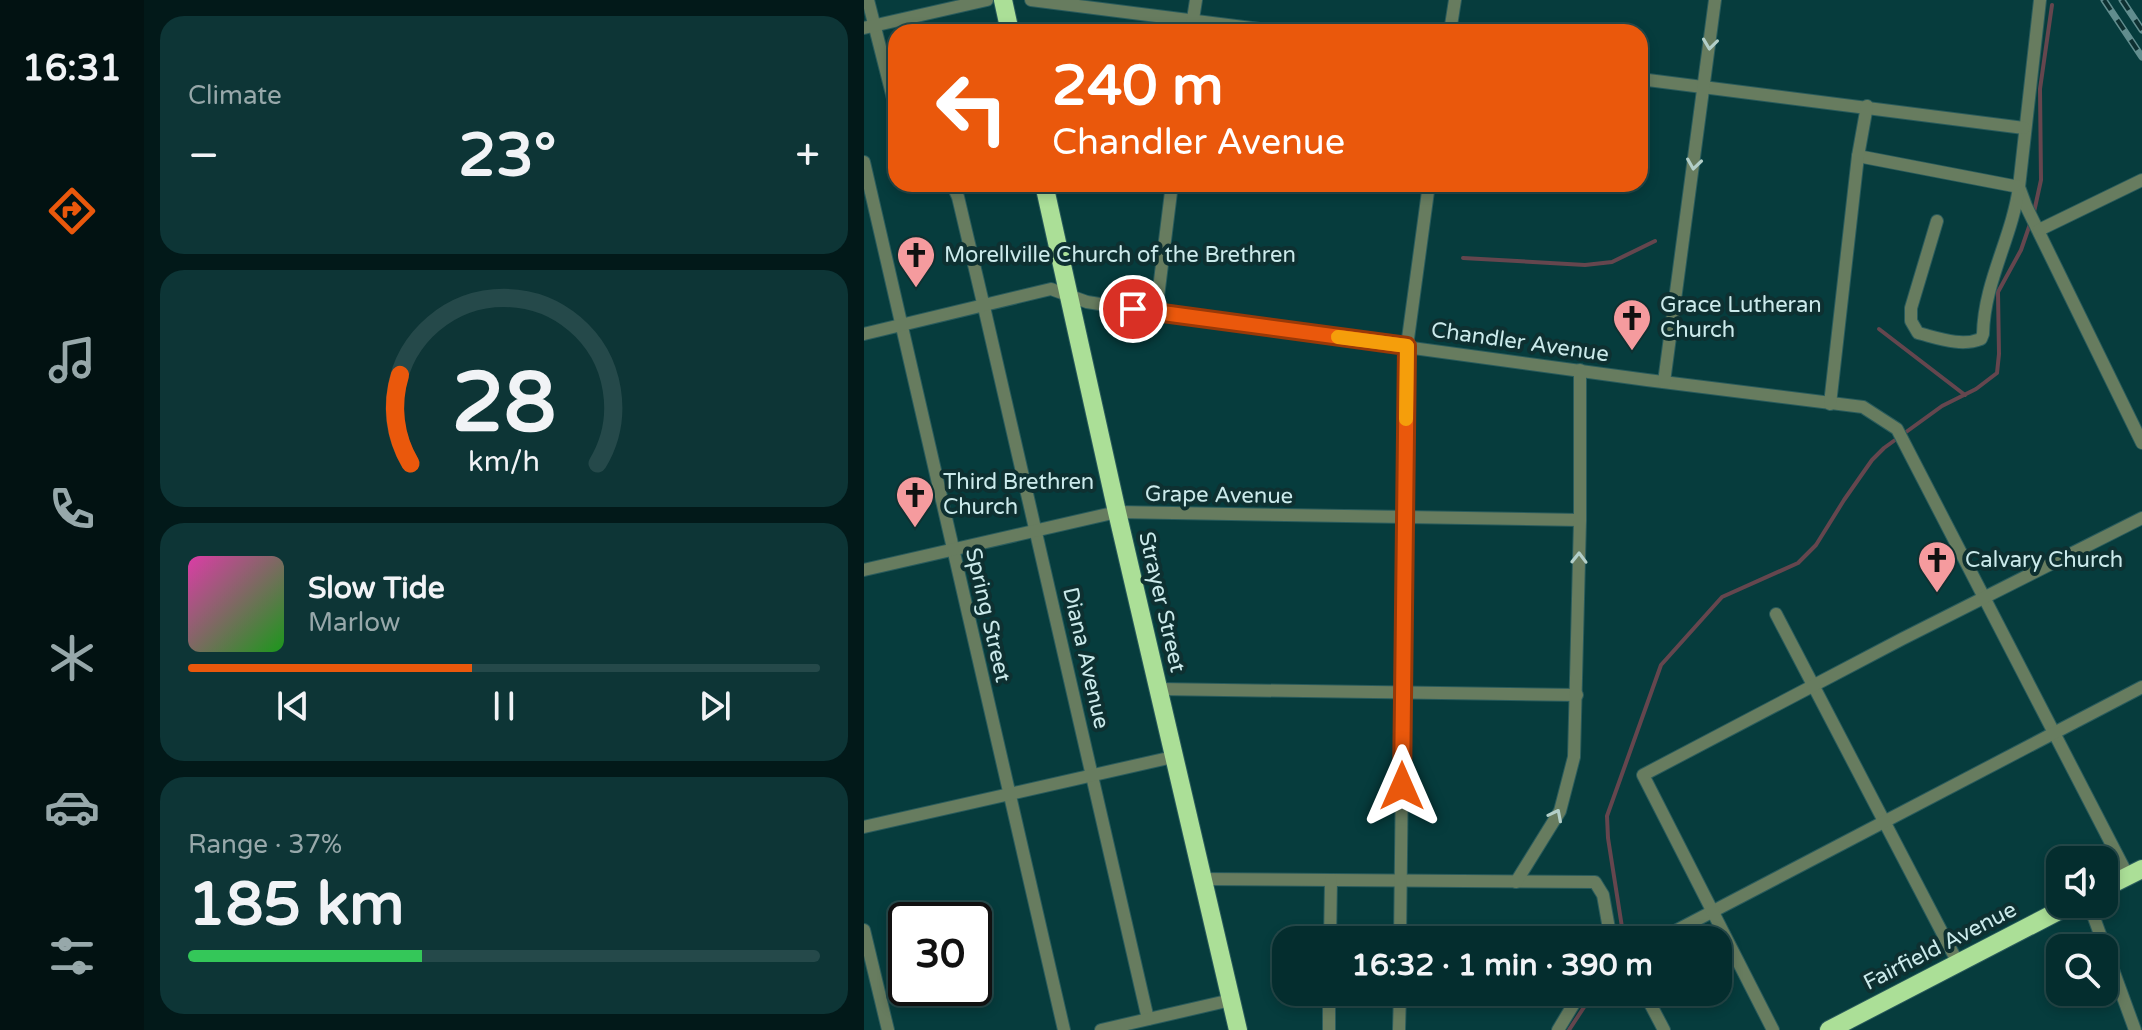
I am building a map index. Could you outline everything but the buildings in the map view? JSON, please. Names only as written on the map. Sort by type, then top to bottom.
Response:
[{"type":"highway","points":[[1003,0],[1008,24]]},
{"type":"highway","name":"Strayer Street","points":[[1046,192],[1238,1030]]},
{"type":"highway","name":"Fairfield Avenue","points":[[1829,1030],[2046,917]]},
{"type":"street","points":[[868,0],[869,27],[888,85]]},
{"type":"street","points":[[869,27],[987,0]]},
{"type":"street","points":[[1031,0],[1180,24]]},
{"type":"street","points":[[1192,24],[1196,0]]},
{"type":"street","points":[[1451,24],[1455,0]]},
{"type":"street","points":[[1664,382],[1715,0]]},
{"type":"street","points":[[1937,221],[1911,308],[1911,321],[1918,333],[1961,343],[1975,342],[1983,334],[1987,295],[2016,211],[2040,0]]},
{"type":"street","points":[[1648,80],[2024,128]]},
{"type":"street","points":[[1830,404],[1858,156],[1867,106]]},
{"type":"street","points":[[1858,156],[2019,187]]},
{"type":"street","name":"Spring Street","points":[[864,162],[1064,1030]]},
{"type":"street","points":[[2037,228],[2142,180]]},
{"type":"street","points":[[2019,187],[2142,443]]},
{"type":"street","name":"Diana Avenue","points":[[956,192],[1148,1019]]},
{"type":"street","points":[[1156,313],[1171,192]]},
{"type":"street","points":[[1400,926],[1407,346],[1428,192]]},
{"type":"street","name":"Chandler Avenue","points":[[864,334],[1051,289],[1087,302],[1156,313],[1863,407],[1893,424],[1985,598]]},
{"type":"street","points":[[1516,882],[1560,811],[1574,757],[1580,370]]},
{"type":"street","name":"Grape Avenue","points":[[864,570],[1117,512],[1580,520]]},
{"type":"street","points":[[1773,1030],[1643,775],[2142,518]]},
{"type":"street","points":[[1985,598],[2054,733],[2135,872]]},
{"type":"street","points":[[1776,614],[1958,963]]},
{"type":"street","points":[[1684,926],[2142,687]]},
{"type":"street","points":[[1158,689],[1577,695]]},
{"type":"street","points":[[864,827],[1173,757]]},
{"type":"street","points":[[1202,879],[1595,882],[1603,895],[1609,926]]},
{"type":"street","points":[[1330,926],[1331,880]]},
{"type":"street","points":[[2094,918],[2135,1030]]},
{"type":"street","points":[[864,930],[888,1030]]},
{"type":"street","points":[[1101,1030],[1231,1000]]},
{"type":"street","points":[[1329,1006],[1329,1030]]},
{"type":"street","points":[[1399,1030],[1400,1006]]},
{"type":"street","points":[[1558,1030],[1573,1006]]},
{"type":"street","points":[[1651,1006],[1664,1030]]},
{"type":"waterway","points":[[2034,212],[2041,180],[2040,89],[2052,5]]},
{"type":"waterway","points":[[1622,926],[1607,816],[1661,665],[1722,597],[1798,563],[1816,545],[1872,460],[1884,448],[1942,406],[1976,389],[1997,373],[1998,292],[2021,250],[2030,224]]},
{"type":"waterway","points":[[1463,258],[1585,265],[1612,262],[1655,241]]},
{"type":"waterway","points":[[1879,329],[1965,395]]},
{"type":"waterway","points":[[1569,1030],[1585,1006]]},
{"type":"railway","points":[[2104,0],[2142,57]]},
{"type":"railway","points":[[2122,0],[2142,30]]},
{"type":"slow traffic","points":[[1338,337],[1407,346],[1406,419]]},
{"type":"place","name":"Morellville Church of the Brethren","points":[[916,289]]},
{"type":"place","name":"Grace Lutheran Church","points":[[1632,352]]},
{"type":"place","name":"Third Brethren Church","points":[[915,529]]},
{"type":"place","name":"Calvary Church","points":[[1937,594]]},
{"type":"route","points":[[1133,309],[1407,346],[1402,786]]}]
